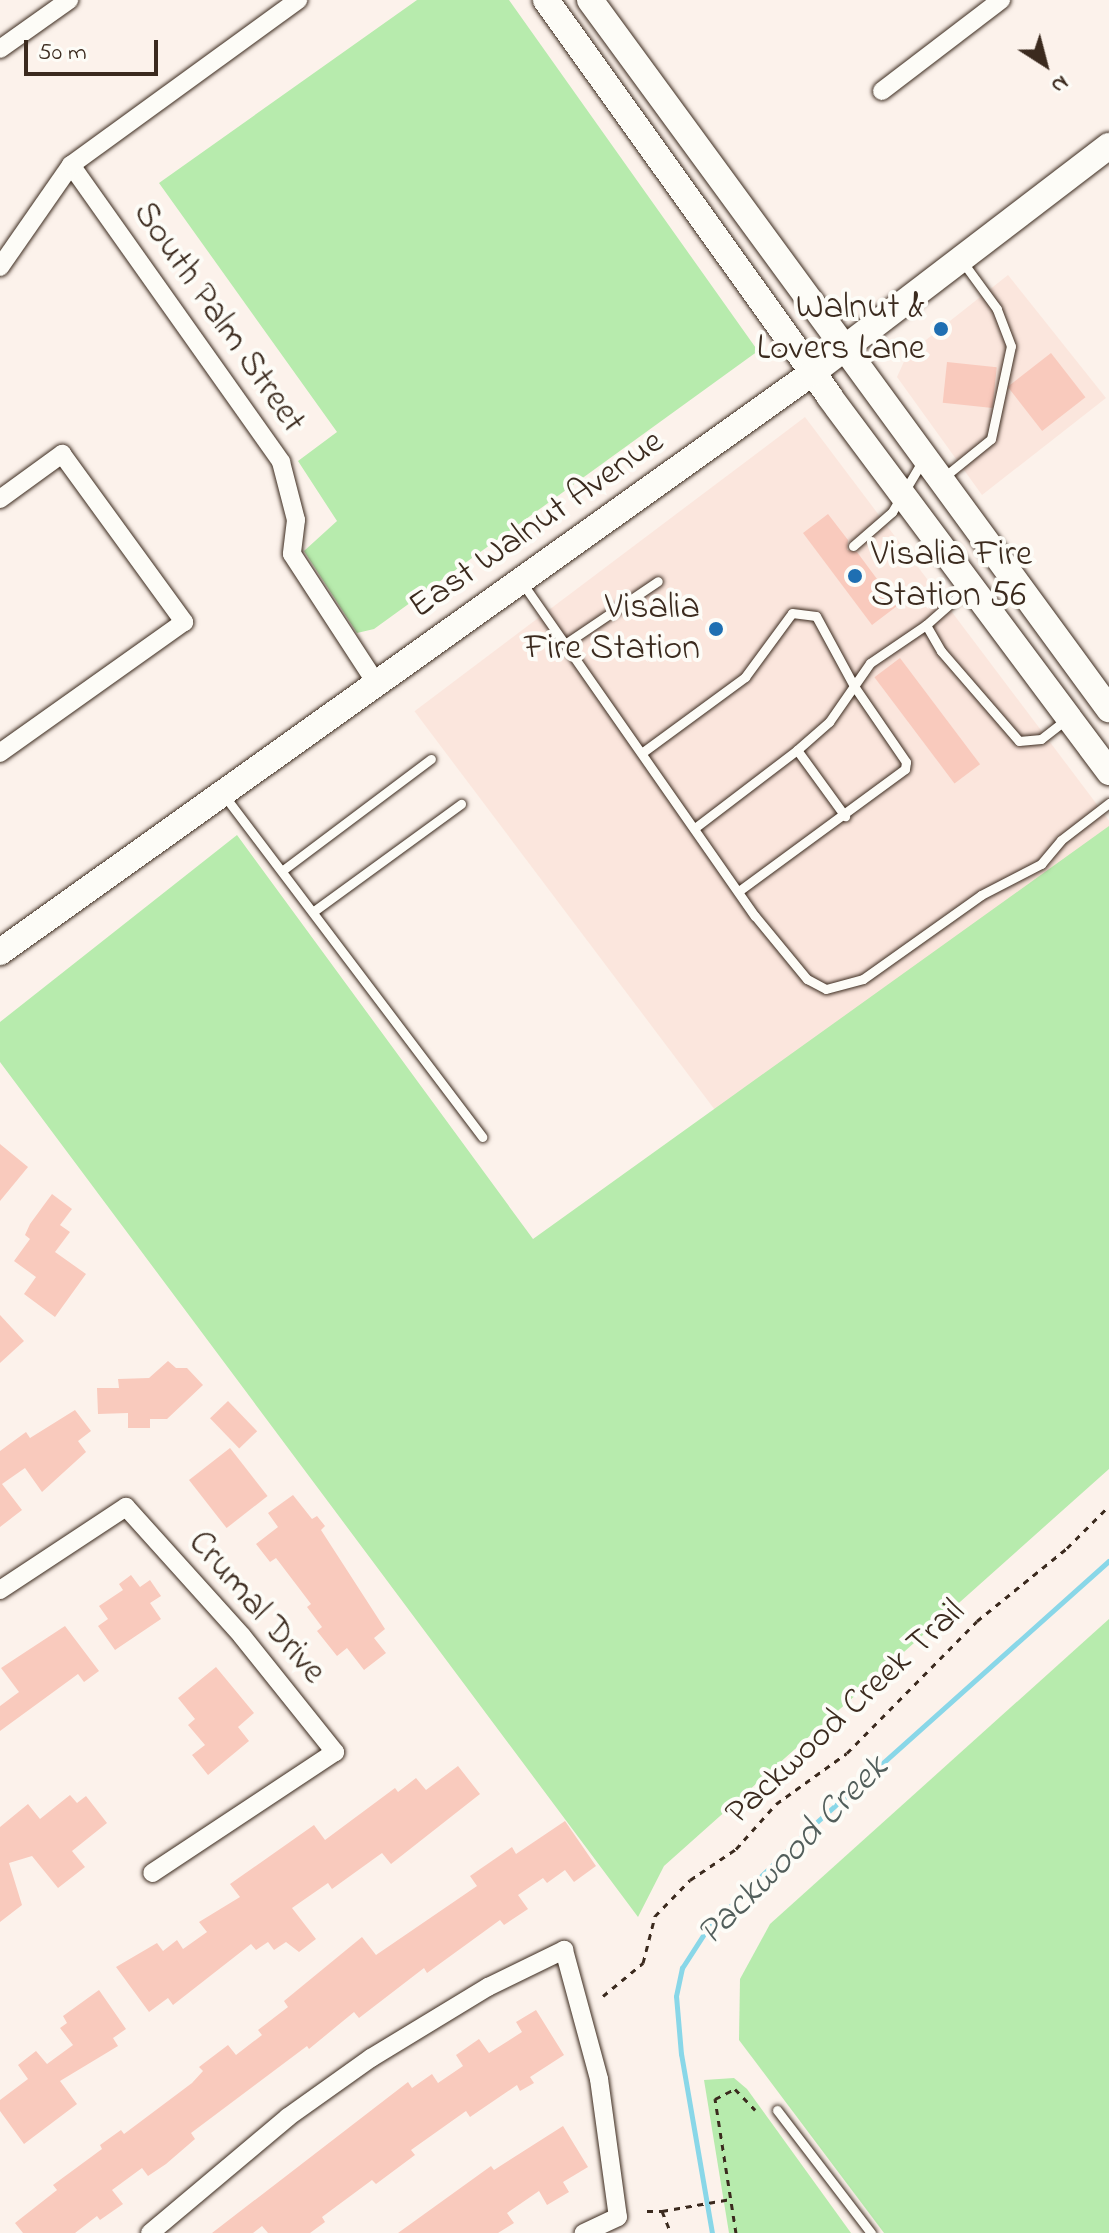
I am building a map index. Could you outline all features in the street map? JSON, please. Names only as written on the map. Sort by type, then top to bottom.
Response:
[{"type":"main road","points":[[546,0],[812,373],[1109,772]]},
{"type":"main road","points":[[590,0],[842,351],[1109,709]]},
{"type":"main road","name":"East Walnut Avenue","points":[[0,952],[812,373],[1109,146]]},
{"type":"street","points":[[0,49],[69,0]]},
{"type":"street","points":[[0,267],[71,165],[298,0]]},
{"type":"street","points":[[882,91],[1001,0]]},
{"type":"street","name":"South Palm Street","points":[[71,165],[281,462],[296,520],[292,554],[376,683]]},
{"type":"street","points":[[0,499],[62,454],[184,622],[0,753]]},
{"type":"street","name":"Crumal Drive","points":[[0,1590],[126,1507],[242,1636],[335,1752],[152,1873]]},
{"type":"street","points":[[150,2233],[288,2117],[371,2058],[488,1987],[564,1950],[599,2079],[618,2217],[584,2233]]},
{"type":"lane","points":[[939,481],[991,439],[1011,346],[997,309],[961,259]]},
{"type":"lane","points":[[853,546],[904,496],[923,460]]},
{"type":"lane","points":[[521,581],[739,891],[807,979],[826,989],[842,989],[995,886],[1041,864],[1061,840],[1109,803]]},
{"type":"lane","points":[[565,644],[658,581]]},
{"type":"lane","points":[[696,827],[829,722],[854,686],[887,648],[926,625],[971,586]]},
{"type":"lane","points":[[643,752],[745,677],[792,613],[816,616],[854,686],[906,762],[900,777],[739,891]]},
{"type":"lane","points":[[926,625],[941,651],[1019,741],[1041,739],[1068,717]]},
{"type":"lane","points":[[797,750],[845,816]]},
{"type":"lane","points":[[283,870],[431,759]]},
{"type":"lane","points":[[223,794],[482,1137]]},
{"type":"lane","points":[[314,911],[461,804]]},
{"type":"lane","points":[[777,2110],[871,2233]]},
{"type":"path","name":"Packwood Creek Trail","points":[[603,1996],[643,1963],[655,1916],[690,1880],[736,1849],[776,1804],[871,1732],[977,1621],[1067,1548],[1109,1506]]},
{"type":"path","points":[[736,2233],[715,2099],[735,2089],[755,2110]]},
{"type":"path","points":[[647,2211],[731,2199]]},
{"type":"path","points":[[662,2211],[671,2233]]},
{"type":"shaded area","points":[[1008,275],[1106,398],[982,495],[897,377],[907,355]]},
{"type":"shaded area","points":[[805,417],[1109,820],[1109,827],[721,1119],[414,711]]},
{"type":"green space","points":[[417,0],[509,0],[758,351],[374,629],[357,633],[304,551],[337,521],[298,461],[337,432],[159,183]]},
{"type":"green space","points":[[1109,826],[1109,1469],[664,1866],[638,1917],[0,1062],[0,1022],[237,835],[533,1239]]},
{"type":"green space","points":[[1109,1619],[1109,2233],[884,2233],[739,2040],[740,1979],[770,1924]]},
{"type":"green space","points":[[734,2078],[747,2089],[851,2233],[729,2233],[704,2080]]},
{"type":"building","points":[[1051,353],[1085,397],[1042,431],[1008,387]]},
{"type":"building","points":[[947,362],[997,367],[992,408],[943,403]]},
{"type":"building","name":"Visalia Fire Station 56","points":[[828,514],[848,540],[847,550],[857,552],[897,606],[872,625],[803,533]]},
{"type":"building","points":[[900,658],[980,764],[954,783],[874,677]]},
{"type":"building","points":[[0,1144],[28,1167],[0,1201]]},
{"type":"building","points":[[52,1194],[72,1209],[60,1225],[70,1232],[55,1252],[86,1274],[55,1317],[24,1294],[36,1277],[14,1261],[30,1239],[25,1235],[30,1224]]},
{"type":"building","points":[[0,1315],[24,1341],[0,1363]]},
{"type":"building","points":[[168,1361],[176,1368],[187,1368],[203,1385],[167,1419],[150,1419],[150,1428],[128,1428],[128,1413],[98,1414],[97,1388],[119,1388],[118,1379],[149,1378]]},
{"type":"building","points":[[228,1401],[257,1431],[239,1449],[210,1418]]},
{"type":"building","points":[[75,1410],[91,1431],[78,1441],[86,1452],[42,1492],[25,1468],[2,1484],[22,1510],[0,1527],[0,1451],[26,1432],[30,1438]]},
{"type":"building","points":[[230,1448],[268,1496],[227,1528],[189,1480]]},
{"type":"building","points":[[293,1495],[312,1519],[317,1516],[325,1526],[321,1530],[385,1629],[374,1638],[386,1653],[364,1670],[347,1648],[337,1656],[317,1631],[322,1627],[307,1607],[311,1604],[276,1558],[270,1562],[256,1544],[278,1527],[268,1513]]},
{"type":"building","points":[[131,1575],[140,1587],[150,1580],[161,1596],[150,1603],[161,1619],[115,1650],[98,1626],[108,1619],[99,1606],[123,1590],[119,1584]]},
{"type":"building","points":[[65,1626],[99,1671],[84,1682],[78,1674],[0,1731],[0,1706],[19,1692],[1,1668]]},
{"type":"building","points":[[216,1667],[254,1713],[238,1727],[249,1741],[208,1775],[192,1755],[205,1745],[188,1725],[195,1719],[178,1698]]},
{"type":"building","points":[[458,1766],[480,1794],[391,1864],[382,1853],[332,1889],[328,1883],[292,1908],[316,1939],[299,1952],[286,1942],[274,1950],[268,1942],[256,1950],[251,1944],[173,2005],[168,1998],[149,2012],[116,1967],[157,1943],[163,1951],[177,1940],[183,1949],[207,1932],[199,1922],[240,1897],[230,1884],[314,1825],[325,1840],[395,1788],[398,1792],[416,1778],[426,1790]]},
{"type":"building","points":[[70,1795],[77,1803],[86,1796],[107,1823],[72,1851],[85,1867],[58,1888],[32,1856],[9,1863],[22,1905],[0,1922],[0,1827],[28,1804],[40,1819]]},
{"type":"building","points":[[565,1821],[596,1866],[574,1882],[565,1870],[547,1883],[543,1878],[518,1895],[528,1909],[504,1925],[500,1920],[427,1973],[424,1968],[359,2018],[354,2012],[309,2049],[307,2046],[191,2133],[195,2139],[166,2164],[148,2176],[142,2168],[112,2190],[123,2204],[100,2220],[97,2216],[75,2233],[23,2233],[15,2223],[57,2190],[53,2185],[102,2149],[100,2145],[121,2130],[124,2134],[192,2083],[203,2071],[199,2067],[228,2045],[236,2055],[262,2035],[258,2030],[288,2007],[284,2001],[362,1937],[376,1955],[477,1886],[470,1876],[512,1847],[516,1854]]},
{"type":"building","points":[[99,1990],[126,2029],[113,2038],[118,2046],[60,2081],[77,2104],[24,2144],[0,2111],[0,2100],[28,2079],[18,2065],[36,2051],[47,2064],[73,2045],[60,2028],[67,2023],[63,2016]]},
{"type":"building","points":[[536,2010],[564,2055],[530,2077],[534,2083],[520,2091],[517,2085],[470,2117],[466,2111],[411,2150],[415,2155],[376,2184],[372,2180],[322,2217],[325,2222],[310,2233],[268,2233],[262,2226],[253,2233],[212,2233],[408,2082],[412,2088],[432,2074],[438,2083],[463,2066],[456,2055],[479,2039],[489,2053],[522,2032],[516,2022]]},
{"type":"building","points":[[563,2126],[588,2167],[563,2182],[569,2192],[547,2205],[539,2191],[507,2213],[514,2223],[498,2233],[398,2233],[491,2166],[494,2170]]},
{"type":"waterway","name":"Packwood Creek","points":[[712,2233],[681,2054],[676,1996],[682,1968],[707,1929],[810,1828],[1109,1561]]},
{"type":"place","name":"Walnut & Lovers Lane","points":[[941,329]]},
{"type":"place","name":"Visalia Fire Station 56","points":[[855,576]]},
{"type":"place","name":"Visalia Fire Station","points":[[716,629]]}]
